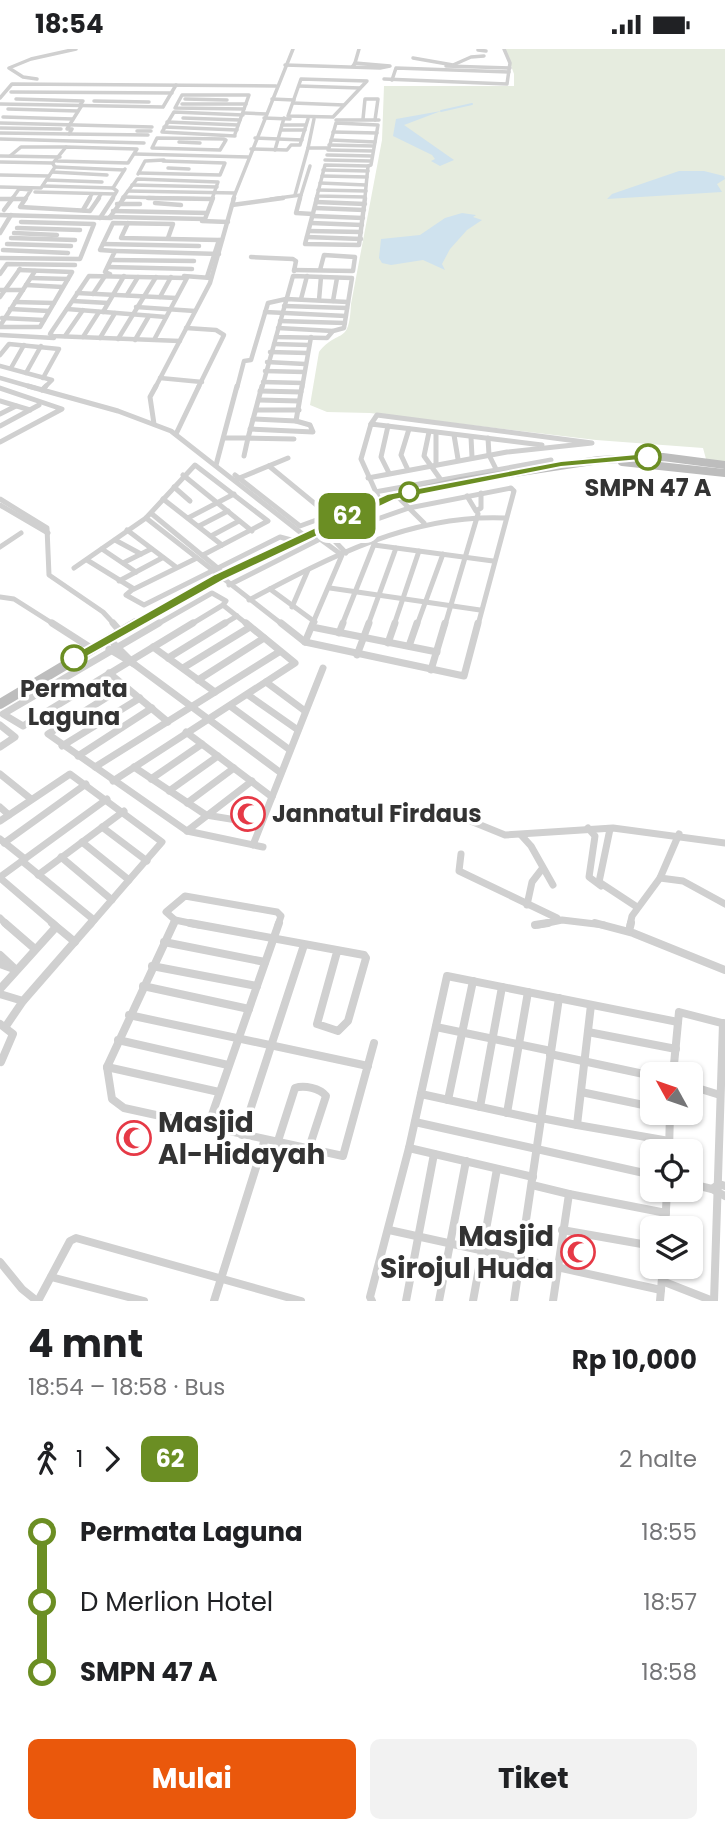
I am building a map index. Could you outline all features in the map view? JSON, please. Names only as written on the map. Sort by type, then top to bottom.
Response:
[{"type":"main road","points":[[0,704],[219,573],[308,535],[333,518],[396,495],[442,482],[553,463],[663,457],[725,465]]},
{"type":"main road","points":[[599,460],[725,473]]},
{"type":"street","points":[[37,79],[23,77],[9,68],[31,59],[76,49]]},
{"type":"street","points":[[154,424],[149,403],[209,278],[248,157],[293,49]]},
{"type":"street","points":[[354,65],[359,49]]},
{"type":"street","points":[[384,79],[472,83],[485,81],[506,84],[509,70],[504,49]]},
{"type":"street","points":[[478,50],[486,52]]},
{"type":"street","points":[[485,81],[486,52]]},
{"type":"street","points":[[412,58],[453,65],[486,52]]},
{"type":"street","points":[[285,65],[390,66],[354,65]]},
{"type":"street","points":[[393,80],[399,68],[404,65],[509,70]]},
{"type":"street","points":[[399,68],[484,70]]},
{"type":"street","points":[[408,80],[412,69]]},
{"type":"street","points":[[420,81],[424,69]]},
{"type":"street","points":[[460,82],[464,69]]},
{"type":"street","points":[[432,81],[436,70]]},
{"type":"street","points":[[447,82],[450,70]]},
{"type":"street","points":[[472,83],[474,71]]},
{"type":"street","points":[[275,150],[280,132],[301,79],[367,81],[336,113],[290,109]]},
{"type":"street","points":[[127,86],[158,87]]},
{"type":"street","points":[[299,86],[362,86]]},
{"type":"street","points":[[299,86],[309,91],[356,92]]},
{"type":"street","points":[[0,98],[9,87],[94,87]]},
{"type":"street","points":[[107,99],[164,106],[176,87]]},
{"type":"street","points":[[1,104],[14,88],[276,87]]},
{"type":"street","points":[[47,100],[54,88]]},
{"type":"street","points":[[11,92],[41,92],[54,88],[64,93],[172,93]]},
{"type":"street","points":[[131,93],[134,88]]},
{"type":"street","points":[[304,104],[309,91]]},
{"type":"street","points":[[316,104],[320,91]]},
{"type":"street","points":[[327,104],[331,91]]},
{"type":"street","points":[[0,124],[22,92]]},
{"type":"street","points":[[25,99],[31,92]]},
{"type":"street","points":[[37,100],[41,92]]},
{"type":"street","points":[[60,100],[64,93]]},
{"type":"street","points":[[71,100],[76,93]]},
{"type":"street","points":[[69,130],[88,93]]},
{"type":"street","points":[[93,103],[100,93]]},
{"type":"street","points":[[107,99],[111,93]]},
{"type":"street","points":[[8,109],[63,110],[107,99],[140,98],[143,93]]},
{"type":"street","points":[[148,104],[153,93]]},
{"type":"street","points":[[237,129],[245,108],[249,95],[214,102],[175,108],[178,102],[214,102],[245,108],[265,116],[304,104],[342,107]]},
{"type":"street","points":[[16,99],[71,100],[81,105]]},
{"type":"street","points":[[272,99],[314,120],[377,120],[378,99],[365,99],[363,119]]},
{"type":"street","points":[[93,103],[148,104]]},
{"type":"street","points":[[1,104],[81,105]]},
{"type":"street","points":[[290,109],[342,107]]},
{"type":"street","points":[[365,107],[376,109]]},
{"type":"street","points":[[352,119],[365,107]]},
{"type":"street","points":[[237,129],[202,126],[162,132],[174,112],[208,113],[245,108]]},
{"type":"street","points":[[16,118],[22,110]]},
{"type":"street","points":[[30,118],[36,110]]},
{"type":"street","points":[[44,119],[49,110]]},
{"type":"street","points":[[58,119],[63,110]]},
{"type":"street","points":[[182,121],[187,113]]},
{"type":"street","points":[[202,126],[208,113]]},
{"type":"street","points":[[0,124],[16,118],[73,119]]},
{"type":"street","points":[[251,149],[288,150],[291,145],[300,145],[308,119]]},
{"type":"street","points":[[314,120],[297,211],[363,218]]},
{"type":"street","points":[[167,123],[182,121],[237,129]]},
{"type":"street","points":[[336,123],[376,125],[360,239],[307,237],[329,148],[336,123]]},
{"type":"street","points":[[0,124],[69,130],[148,132]]},
{"type":"street","points":[[0,124],[8,133]]},
{"type":"street","points":[[2,139],[8,133],[45,134],[69,130],[95,135],[148,132]]},
{"type":"street","points":[[280,132],[305,130]]},
{"type":"street","points":[[255,138],[305,130]]},
{"type":"street","points":[[2,139],[142,143],[148,132]]},
{"type":"street","points":[[280,132],[302,140]]},
{"type":"street","points":[[16,140],[21,133]]},
{"type":"street","points":[[28,140],[32,133]]},
{"type":"street","points":[[39,140],[45,134]]},
{"type":"street","points":[[79,141],[83,134]]},
{"type":"street","points":[[91,141],[95,135]]},
{"type":"street","points":[[103,142],[107,135]]},
{"type":"street","points":[[116,142],[119,135]]},
{"type":"street","points":[[128,142],[131,135]]},
{"type":"street","points":[[178,144],[168,138],[156,138],[152,148],[166,149],[178,144],[200,145],[210,150],[223,149],[226,139],[215,139],[200,145],[178,144]]},
{"type":"street","points":[[167,155],[168,138]]},
{"type":"street","points":[[210,150],[215,139]]},
{"type":"street","points":[[308,148],[375,144]]},
{"type":"street","points":[[329,148],[375,144]]},
{"type":"street","points":[[329,148],[375,144]]},
{"type":"street","points":[[329,148],[375,144]]},
{"type":"street","points":[[189,168],[200,145]]},
{"type":"street","points":[[23,156],[31,146]]},
{"type":"street","points":[[1,163],[129,163],[136,148],[31,146],[16,149],[10,156]]},
{"type":"street","points":[[39,157],[47,147]]},
{"type":"street","points":[[43,186],[66,147]]},
{"type":"street","points":[[72,162],[80,147]]},
{"type":"street","points":[[86,162],[94,148]]},
{"type":"street","points":[[101,163],[108,148]]},
{"type":"street","points":[[114,163],[122,148]]},
{"type":"street","points":[[329,148],[368,171]]},
{"type":"street","points":[[135,154],[248,157]]},
{"type":"street","points":[[152,173],[167,155]]},
{"type":"street","points":[[0,156],[39,157],[110,169],[125,168],[113,188]]},
{"type":"street","points":[[160,161],[145,161],[138,174],[152,173],[168,167],[189,168],[205,163],[218,163],[212,175],[201,174],[189,168],[168,167],[160,161]]},
{"type":"street","points":[[1,163],[58,162]]},
{"type":"street","points":[[0,189],[17,163]]},
{"type":"street","points":[[201,174],[205,163]]},
{"type":"street","points":[[16,187],[30,164]]},
{"type":"street","points":[[44,164],[20,207],[90,211],[101,194]]},
{"type":"street","points":[[298,195],[310,166]]},
{"type":"street","points":[[100,188],[110,169]]},
{"type":"street","points":[[321,180],[368,171]]},
{"type":"street","points":[[0,175],[107,175]]},
{"type":"street","points":[[49,176],[102,182]]},
{"type":"street","points":[[109,217],[137,179],[215,180],[217,187],[205,219],[112,223],[100,251],[217,254]]},
{"type":"street","points":[[137,238],[142,220],[140,204],[157,179]]},
{"type":"street","points":[[306,179],[366,185]]},
{"type":"street","points":[[175,219],[188,180]]},
{"type":"street","points":[[132,185],[217,187]]},
{"type":"street","points":[[0,189],[16,187],[29,190],[43,186],[117,190],[100,218]]},
{"type":"street","points":[[4,210],[18,189],[50,193],[115,194]]},
{"type":"street","points":[[128,191],[235,193]]},
{"type":"street","points":[[39,208],[50,193]]},
{"type":"street","points":[[54,209],[64,193]]},
{"type":"street","points":[[69,210],[76,193]]},
{"type":"street","points":[[318,193],[365,194]]},
{"type":"street","points":[[83,210],[92,194]]},
{"type":"street","points":[[232,205],[298,195]]},
{"type":"street","points":[[123,197],[212,199]]},
{"type":"street","points":[[152,212],[158,198]]},
{"type":"street","points":[[0,199],[25,199]]},
{"type":"street","points":[[193,213],[198,199]]},
{"type":"street","points":[[316,202],[365,204]]},
{"type":"street","points":[[117,204],[140,204]]},
{"type":"street","points":[[155,204],[181,205]]},
{"type":"street","points":[[313,212],[364,210]]},
{"type":"street","points":[[113,211],[207,213]]},
{"type":"street","points":[[10,215],[0,235],[76,238]]},
{"type":"street","points":[[1,255],[26,215]]},
{"type":"street","points":[[0,216],[228,222]]},
{"type":"street","points":[[65,259],[86,217]]},
{"type":"street","points":[[109,217],[174,225],[168,238]]},
{"type":"street","points":[[1,255],[80,259],[94,224],[21,222]]},
{"type":"street","points":[[121,238],[128,222]]},
{"type":"street","points":[[127,295],[138,276],[158,223]]},
{"type":"street","points":[[311,223],[362,225]]},
{"type":"street","points":[[18,228],[80,230]]},
{"type":"street","points":[[309,231],[361,232]]},
{"type":"street","points":[[109,237],[221,240]]},
{"type":"street","points":[[190,276],[202,239]]},
{"type":"street","points":[[7,244],[71,246]]},
{"type":"street","points":[[103,244],[199,246]]},
{"type":"street","points":[[115,251],[106,274],[187,278],[154,340]]},
{"type":"street","points":[[1,255],[68,253]]},
{"type":"street","points":[[278,328],[333,331],[343,328],[355,257],[324,255],[320,270]]},
{"type":"street","points":[[337,270],[338,255]]},
{"type":"street","points":[[244,456],[296,261],[251,257]]},
{"type":"street","points":[[112,260],[194,261]]},
{"type":"street","points":[[0,264],[75,265]]},
{"type":"street","points":[[0,274],[7,264]]},
{"type":"street","points":[[0,297],[23,265]]},
{"type":"street","points":[[108,267],[192,269]]},
{"type":"street","points":[[19,270],[72,272],[38,328],[0,327],[2,318],[35,271]]},
{"type":"street","points":[[294,270],[353,271]]},
{"type":"street","points":[[180,341],[50,334],[89,276],[209,278]]},
{"type":"street","points":[[93,294],[105,276]]},
{"type":"street","points":[[83,337],[124,276]]},
{"type":"street","points":[[293,276],[352,278]]},
{"type":"street","points":[[301,299],[307,276]]},
{"type":"street","points":[[118,339],[156,277]]},
{"type":"street","points":[[160,297],[171,277]]},
{"type":"street","points":[[319,300],[321,277]]},
{"type":"street","points":[[31,278],[68,279]]},
{"type":"street","points":[[333,301],[337,278]]},
{"type":"street","points":[[26,285],[64,287]]},
{"type":"street","points":[[3,290],[23,291]]},
{"type":"street","points":[[78,293],[176,298]]},
{"type":"street","points":[[251,360],[268,303],[286,299],[348,302]]},
{"type":"street","points":[[73,301],[108,303]]},
{"type":"street","points":[[15,302],[54,303]]},
{"type":"street","points":[[137,306],[195,310]]},
{"type":"street","points":[[284,306],[346,308]]},
{"type":"street","points":[[10,309],[49,311]]},
{"type":"street","points":[[67,309],[166,317]]},
{"type":"street","points":[[65,336],[83,310]]},
{"type":"street","points":[[100,338],[115,313]]},
{"type":"street","points":[[265,313],[346,316]]},
{"type":"street","points":[[135,340],[149,316]]},
{"type":"street","points":[[2,318],[44,320]]},
{"type":"street","points":[[280,321],[345,323]]},
{"type":"street","points":[[176,434],[224,335],[216,330],[186,328]]},
{"type":"street","points":[[275,337],[330,337],[333,331]]},
{"type":"street","points":[[0,335],[75,339]]},
{"type":"street","points":[[296,421],[310,337]]},
{"type":"street","points":[[0,355],[9,344],[59,349],[43,378]]},
{"type":"street","points":[[274,344],[308,345]]},
{"type":"street","points":[[11,368],[24,345]]},
{"type":"street","points":[[26,373],[41,346]]},
{"type":"street","points":[[270,352],[307,353]]},
{"type":"street","points":[[216,463],[244,361],[305,364]]},
{"type":"street","points":[[0,366],[53,382],[42,390]]},
{"type":"street","points":[[265,372],[304,372]]},
{"type":"street","points":[[0,378],[154,424],[176,434],[300,526],[333,518]]},
{"type":"street","points":[[160,378],[202,381]]},
{"type":"street","points":[[263,382],[303,383]]},
{"type":"street","points":[[0,388],[62,409],[0,442]]},
{"type":"street","points":[[260,391],[301,392]]},
{"type":"street","points":[[0,401],[17,393]]},
{"type":"street","points":[[259,400],[299,401]]},
{"type":"street","points":[[0,401],[30,410]]},
{"type":"street","points":[[0,426],[39,405]]},
{"type":"street","points":[[0,414],[16,406]]},
{"type":"street","points":[[256,409],[299,410]]},
{"type":"street","points":[[371,424],[544,445],[568,447],[592,443],[377,415],[371,424],[361,453],[368,478],[380,501]]},
{"type":"street","points":[[250,429],[313,432],[310,425],[296,421],[253,419]]},
{"type":"street","points":[[0,426],[15,434]]},
{"type":"street","points":[[388,426],[381,457],[388,473]]},
{"type":"street","points":[[408,470],[401,455],[409,429]]},
{"type":"street","points":[[490,429],[489,454],[498,472]]},
{"type":"street","points":[[375,492],[442,482],[434,464],[424,456],[429,432]]},
{"type":"street","points":[[434,464],[436,433]]},
{"type":"street","points":[[454,435],[458,460]]},
{"type":"street","points":[[544,445],[548,436]]},
{"type":"street","points":[[224,437],[294,439]]},
{"type":"street","points":[[471,437],[472,457]]},
{"type":"street","points":[[368,478],[544,445]]},
{"type":"street","points":[[544,445],[553,463]]},
{"type":"street","points":[[237,479],[288,458]]},
{"type":"street","points":[[74,568],[149,516],[183,475],[197,465],[268,521],[126,594],[141,605],[148,604],[219,573]]},
{"type":"street","points":[[269,466],[333,518]]},
{"type":"street","points":[[183,475],[252,531]]},
{"type":"street","points":[[237,479],[308,535],[344,554]]},
{"type":"street","points":[[174,487],[190,501]]},
{"type":"street","points":[[149,516],[219,573],[229,585],[307,643],[464,676],[514,491],[509,488],[409,508],[329,535],[229,585]]},
{"type":"street","points":[[467,496],[472,510],[477,511],[481,508],[481,493]]},
{"type":"street","points":[[188,518],[234,494]]},
{"type":"street","points":[[396,495],[424,523]]},
{"type":"street","points":[[0,499],[48,533],[49,575],[103,612],[120,631]]},
{"type":"street","points":[[163,499],[222,545]]},
{"type":"street","points":[[0,505],[36,524]]},
{"type":"street","points":[[199,526],[228,511]]},
{"type":"street","points":[[249,600],[308,569],[424,523],[478,514],[505,518]]},
{"type":"street","points":[[431,670],[478,514]]},
{"type":"street","points":[[211,536],[239,521]]},
{"type":"street","points":[[323,527],[344,554]]},
{"type":"street","points":[[127,530],[176,567]]},
{"type":"street","points":[[0,547],[21,533]]},
{"type":"street","points":[[0,536],[9,541]]},
{"type":"street","points":[[115,540],[141,554]]},
{"type":"street","points":[[374,543],[493,561]]},
{"type":"street","points":[[339,633],[374,543]]},
{"type":"street","points":[[357,655],[396,548]]},
{"type":"street","points":[[102,549],[136,572]]},
{"type":"street","points":[[123,563],[150,549]]},
{"type":"street","points":[[388,643],[419,551]]},
{"type":"street","points":[[307,643],[344,554]]},
{"type":"street","points":[[409,646],[443,554]]},
{"type":"street","points":[[119,581],[162,558]]},
{"type":"street","points":[[87,560],[132,589]]},
{"type":"street","points":[[292,607],[308,569]]},
{"type":"street","points":[[330,588],[480,610]]},
{"type":"street","points":[[270,589],[314,625],[339,633],[437,652]]},
{"type":"street","points":[[215,593],[226,601],[223,605],[23,726],[3,714],[209,594],[215,593]]},
{"type":"street","points":[[0,597],[14,599],[94,647],[114,648],[281,773]]},
{"type":"street","points":[[148,604],[158,611]]},
{"type":"street","points":[[114,781],[295,663],[223,605]]},
{"type":"street","points":[[169,658],[237,616]]},
{"type":"street","points":[[183,668],[250,627]]},
{"type":"street","points":[[111,638],[114,648]]},
{"type":"street","points":[[198,680],[264,638]]},
{"type":"street","points":[[153,647],[215,692]]},
{"type":"street","points":[[95,767],[279,652]]},
{"type":"street","points":[[253,845],[323,668]]},
{"type":"street","points":[[109,673],[168,722]]},
{"type":"street","points":[[266,683],[306,711]]},
{"type":"street","points":[[125,686],[49,732],[62,746],[187,831],[263,847]]},
{"type":"street","points":[[248,695],[298,730]]},
{"type":"street","points":[[62,746],[139,698]]},
{"type":"street","points":[[230,706],[290,750]]},
{"type":"street","points":[[78,756],[152,708]]},
{"type":"street","points":[[0,725],[15,737],[0,747]]},
{"type":"street","points":[[186,732],[272,797]]},
{"type":"street","points":[[151,779],[202,744]]},
{"type":"street","points":[[169,791],[218,756]]},
{"type":"street","points":[[134,767],[206,815],[261,824]]},
{"type":"street","points":[[187,803],[234,768]]},
{"type":"street","points":[[0,821],[68,773],[124,811],[162,842],[3,1025],[13,1034],[1,1062]]},
{"type":"street","points":[[0,774],[31,799]]},
{"type":"street","points":[[187,831],[252,781]]},
{"type":"street","points":[[86,784],[2,841],[38,875],[94,920]]},
{"type":"street","points":[[75,942],[0,878],[107,799]]},
{"type":"street","points":[[0,807],[9,815]]},
{"type":"street","points":[[38,875],[124,811]]},
{"type":"street","points":[[451,813],[492,832],[520,835],[588,828],[610,829],[678,834],[725,843]]},
{"type":"street","points":[[102,827],[147,861]]},
{"type":"street","points":[[588,828],[595,836],[589,877],[637,907]]},
{"type":"street","points":[[601,886],[598,882],[610,829]]},
{"type":"street","points":[[629,931],[637,907],[660,878],[678,834]]},
{"type":"street","points":[[520,835],[531,846],[541,869],[553,885]]},
{"type":"street","points":[[82,842],[129,880]]},
{"type":"street","points":[[461,854],[457,870],[559,919]]},
{"type":"street","points":[[61,857],[112,900]]},
{"type":"street","points":[[527,905],[532,882],[541,869]]},
{"type":"street","points":[[660,878],[683,881],[725,904]]},
{"type":"street","points":[[208,1126],[228,1065],[249,1009],[274,938],[281,916],[277,912],[185,896],[166,912],[175,920],[274,938],[337,951],[366,958],[348,1021],[338,1031],[317,1024],[337,951]]},
{"type":"street","points":[[0,918],[34,949]]},
{"type":"street","points":[[535,925],[559,919],[586,921],[629,931],[725,970]]},
{"type":"street","points":[[175,920],[107,1066],[112,1099],[116,1105],[264,1142],[343,1156],[374,1043]]},
{"type":"street","points":[[0,989],[56,927]]},
{"type":"street","points":[[164,942],[265,962]]},
{"type":"street","points":[[242,1135],[304,945]]},
{"type":"street","points":[[0,955],[16,970]]},
{"type":"street","points":[[0,964],[16,970]]},
{"type":"street","points":[[152,966],[257,986]]},
{"type":"street","points":[[372,1301],[370,1297],[409,1148],[445,978],[451,976],[678,1022]]},
{"type":"street","points":[[448,1100],[473,981]]},
{"type":"street","points":[[143,986],[249,1009]]},
{"type":"street","points":[[480,1107],[502,987]]},
{"type":"street","points":[[507,1113],[528,992]]},
{"type":"street","points":[[0,994],[23,1001]]},
{"type":"street","points":[[514,1301],[559,998]]},
{"type":"street","points":[[577,1125],[591,1005]]},
{"type":"street","points":[[389,1230],[713,1301],[720,1190],[720,1095],[724,1024],[680,1012],[674,1062]]},
{"type":"street","points":[[129,1015],[368,1066]]},
{"type":"street","points":[[436,1027],[640,1073]]},
{"type":"street","points":[[588,1032],[676,1049]]},
{"type":"street","points":[[118,1040],[228,1065]]},
{"type":"street","points":[[107,1066],[219,1092]]},
{"type":"street","points":[[278,1144],[295,1088],[302,1086],[323,1092],[326,1096],[308,1151]]},
{"type":"street","points":[[704,1090],[720,1095]]},
{"type":"street","points":[[581,1092],[640,1104]]},
{"type":"street","points":[[421,1094],[640,1139]]},
{"type":"street","points":[[415,1122],[640,1172]]},
{"type":"street","points":[[214,1301],[264,1142]]},
{"type":"street","points":[[409,1148],[497,1169],[569,1194],[666,1213]]},
{"type":"street","points":[[406,1301],[434,1154]]},
{"type":"street","points":[[439,1301],[466,1161]]},
{"type":"street","points":[[473,1301],[497,1169]]},
{"type":"street","points":[[553,1301],[569,1194]]},
{"type":"street","points":[[666,1202],[666,1216]]},
{"type":"street","points":[[562,1230],[640,1244]]},
{"type":"street","points":[[0,1262],[22,1289],[37,1301],[70,1241],[76,1238],[221,1281],[301,1301]]},
{"type":"street","points":[[51,1277],[96,1296],[137,1300]]},
{"type":"shaded area","points":[[505,49],[725,49],[725,464],[706,459],[703,448],[596,440],[370,413],[327,412],[310,405],[319,352],[342,335],[348,326],[382,140],[384,86],[514,86],[514,74]]},
{"type":"water","points":[[441,111],[404,125],[454,160],[440,166],[431,161],[435,159],[432,155],[393,136],[396,119]]},
{"type":"water","points":[[679,171],[704,171],[724,176],[725,179],[717,184],[722,192],[607,199],[612,194]]},
{"type":"water","points":[[462,213],[476,215],[473,217],[482,220],[467,230],[450,249],[442,264],[445,270],[423,260],[391,265],[382,263],[379,258],[381,239],[420,235],[445,218]]},
{"type":"waterway","points":[[441,111],[472,104]]},
{"type":"bus line","name":"62","points":[[74,658],[219,577],[375,503],[402,493],[561,464],[648,457]]},
{"type":"place","name":"SMPN 47 A","points":[[648,457]]},
{"type":"place","name":"Permata Laguna","points":[[74,658]]},
{"type":"place","name":"Jannatul Firdaus","points":[[248,814]]},
{"type":"place","name":"Masjid Al-Hidayah","points":[[134,1138]]},
{"type":"place","name":"Masjid Sirojul Huda","points":[[578,1252]]}]
